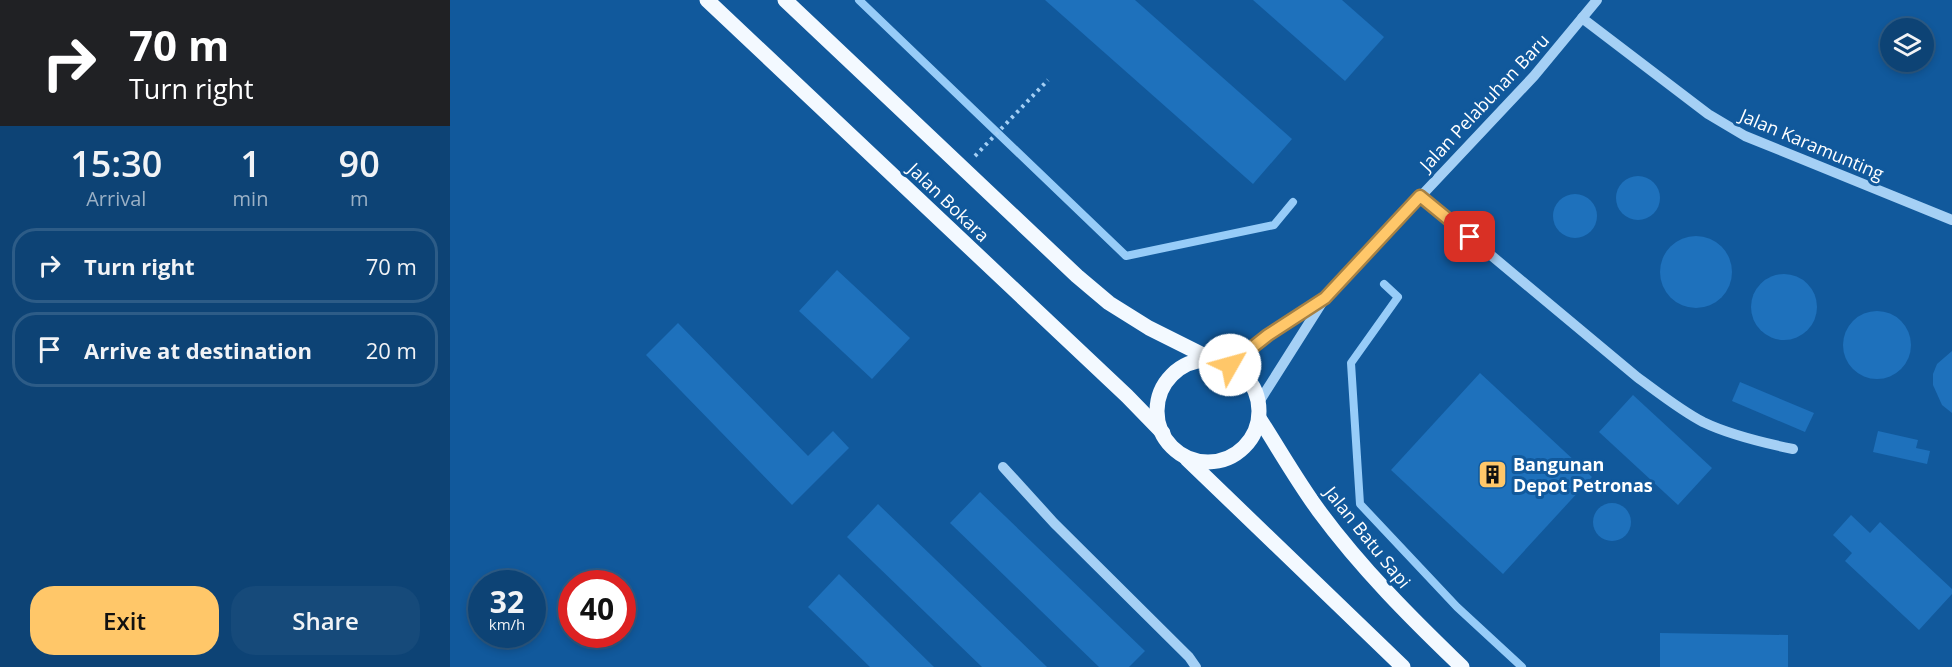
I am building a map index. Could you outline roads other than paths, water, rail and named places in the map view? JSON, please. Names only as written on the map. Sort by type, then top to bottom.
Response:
[{"type":"main road","name":"Jalan Bokara","points":[[707,0],[1127,396],[1162,434]]},
{"type":"main road","name":"Jalan Bokara","points":[[785,0],[1077,276],[1110,303],[1149,328],[1215,361]]},
{"type":"main road","points":[[1184,456],[1199,462],[1216,462],[1231,457],[1244,447],[1254,434],[1259,418],[1259,402],[1253,387],[1243,374],[1230,365],[1215,361],[1199,361],[1185,366],[1167,381],[1158,403],[1158,418],[1162,434],[1172,447],[1403,667]]},
{"type":"main road","name":"Jalan Batu Sapi","points":[[1259,418],[1318,510],[1351,552],[1394,601],[1462,667]]},
{"type":"street","name":"Jalan Pelabuhan Baru","points":[[1230,365],[1268,335],[1325,298],[1534,76],[1597,0]]},
{"type":"street","name":"Jalan Karamunting","points":[[1582,18],[1708,114],[1745,136],[1952,220]]},
{"type":"street","points":[[1420,196],[1637,377],[1673,403],[1704,422],[1766,443],[1793,449]]},
{"type":"street","points":[[1259,402],[1325,298]]},
{"type":"street","points":[[1003,467],[1054,523],[1189,657],[1196,667]]},
{"type":"waterway","points":[[859,0],[1126,256],[1274,225],[1293,202]]},
{"type":"waterway","points":[[1384,284],[1398,297],[1351,363],[1360,504],[1457,607],[1522,667]]},
{"type":"place","name":"Bangunan Depot Petronas","points":[[1492,474]]}]
